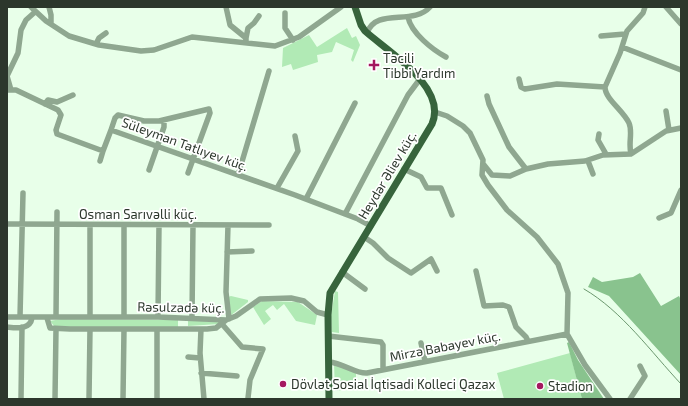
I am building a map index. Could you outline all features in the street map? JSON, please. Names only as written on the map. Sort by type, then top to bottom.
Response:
[{"type":"main road","points":[[355,7],[360,25],[367,33],[401,60],[420,80],[432,98],[435,112]]},
{"type":"main road","name":"Heydər Əliev küç.","points":[[330,377],[328,315],[330,293],[432,124],[435,112]]},
{"type":"main road","points":[[329,399],[330,377]]},
{"type":"main road","points":[[330,377],[333,399]]},
{"type":"street","points":[[31,7],[35,12],[69,36],[96,44],[141,51],[154,50],[192,37],[246,40],[269,46],[292,40],[341,7]]},
{"type":"street","points":[[49,7],[51,24]]},
{"type":"street","points":[[226,7],[230,25],[246,40]]},
{"type":"street","points":[[367,33],[369,27],[375,22],[387,18],[408,17],[422,14],[430,7]]},
{"type":"street","points":[[631,154],[630,124],[618,106],[608,98],[605,86],[622,47],[625,34],[632,24],[643,14],[645,7]]},
{"type":"street","points":[[666,7],[681,24]]},
{"type":"street","points":[[35,12],[26,20],[21,30],[18,53],[7,76],[9,90],[45,104],[60,112],[56,130],[57,134],[103,151]]},
{"type":"street","points":[[285,13],[285,28],[292,40]]},
{"type":"street","points":[[246,40],[248,28],[259,16]]},
{"type":"street","points":[[408,17],[419,35],[435,50],[446,57]]},
{"type":"street","points":[[96,44],[99,38],[106,33]]},
{"type":"street","points":[[601,36],[625,34]]},
{"type":"street","points":[[622,47],[681,70]]},
{"type":"street","points":[[238,175],[269,71]]},
{"type":"street","points":[[518,78],[521,87],[525,89],[557,84],[605,86]]},
{"type":"street","points":[[345,214],[408,95],[420,80]]},
{"type":"street","points":[[45,104],[48,100],[57,102],[73,95]]},
{"type":"street","points":[[487,96],[489,104],[509,147],[526,169]]},
{"type":"street","points":[[306,199],[355,103]]},
{"type":"street","points":[[111,130],[118,115],[144,121],[164,121],[207,109],[210,110],[188,173]]},
{"type":"street","points":[[666,111],[669,130]]},
{"type":"street","points":[[435,112],[447,116],[467,130],[484,165],[492,175],[496,176],[510,176],[526,169],[548,164],[588,161],[606,154],[631,154],[669,130],[681,128]]},
{"type":"street","points":[[149,170],[164,121]]},
{"type":"street","name":"Süleyman Tatlıyev küç.","points":[[100,161],[111,130],[277,188],[345,214],[371,226]]},
{"type":"street","points":[[599,134],[598,140],[606,154]]},
{"type":"street","points":[[277,188],[298,151],[295,136]]},
{"type":"street","points":[[588,161],[592,174]]},
{"type":"street","points":[[484,165],[482,174],[500,202],[512,216],[537,237],[561,269],[568,293],[567,334],[585,364],[610,399]]},
{"type":"street","points":[[404,169],[421,177],[427,188],[441,188],[452,215]]},
{"type":"street","points":[[659,218],[671,213],[681,190]]},
{"type":"street","points":[[20,318],[22,193]]},
{"type":"street","points":[[56,317],[57,212]]},
{"type":"street","name":"Osman Sarıvəlli küç.","points":[[7,224],[269,225]]},
{"type":"street","points":[[90,225],[90,316]]},
{"type":"street","points":[[124,225],[124,317]]},
{"type":"street","points":[[158,225],[158,317]]},
{"type":"street","points":[[192,318],[193,225]]},
{"type":"street","points":[[228,225],[225,321],[242,347],[263,349],[250,380],[248,398]]},
{"type":"street","points":[[364,237],[373,243],[388,258],[411,272],[431,259],[437,271]]},
{"type":"street","points":[[227,252],[252,251]]},
{"type":"street","points":[[476,271],[484,306],[509,306],[516,327],[528,341]]},
{"type":"street","points":[[342,272],[365,289]]},
{"type":"street","name":"Rəsulzadə küç.","points":[[32,318],[90,316],[158,317],[225,321],[254,302],[263,299],[297,299],[308,303],[317,312],[328,315]]},
{"type":"street","points":[[7,317],[32,318],[28,326],[22,328],[7,327]]},
{"type":"street","points":[[47,318],[49,327],[56,329],[201,329],[216,328],[225,321]]},
{"type":"street","points":[[21,399],[22,328]]},
{"type":"street","points":[[55,399],[56,329]]},
{"type":"street","points":[[89,399],[90,329]]},
{"type":"street","points":[[123,399],[124,329]]},
{"type":"street","points":[[157,399],[158,329]]},
{"type":"street","points":[[201,329],[200,358],[204,399]]},
{"type":"street","name":"Mirzə Babayev küç.","points":[[329,362],[344,365],[361,373],[567,334]]},
{"type":"street","points":[[328,336],[381,342],[383,345],[383,370]]},
{"type":"street","points":[[421,343],[425,361]]},
{"type":"street","points":[[188,357],[200,358]]},
{"type":"street","points":[[630,399],[645,376],[640,366]]},
{"type":"street","points":[[201,373],[237,376]]},
{"type":"green space","points":[[347,28],[352,38],[356,36],[360,45],[353,62],[351,60],[354,50],[336,42],[332,52],[317,55],[318,62],[293,70],[291,64],[282,67],[283,48],[309,35],[317,47]]},
{"type":"green space","points":[[640,273],[661,306],[679,296],[681,300],[681,375],[609,296],[588,287],[593,277],[602,282],[633,277]]},
{"type":"green space","points":[[335,291],[338,292],[339,333],[332,332],[331,316]]},
{"type":"green space","points":[[231,296],[248,300],[248,302],[230,316],[228,297]]},
{"type":"green space","points":[[262,301],[298,302],[317,315],[315,325],[296,321],[284,304],[277,310],[273,305],[265,311],[271,319],[264,325],[253,307]]},
{"type":"green space","points":[[61,319],[178,320],[178,327],[55,327],[50,321]]},
{"type":"green space","points":[[188,320],[219,322],[219,324],[188,326]]},
{"type":"green space","points":[[569,342],[578,360],[604,399],[582,399],[567,343]]},
{"type":"green space","name":"Stadion","points":[[570,353],[582,399],[504,399],[497,373]]},
{"type":"green space","points":[[334,364],[356,373],[356,388],[335,391]]},
{"type":"waterway","points":[[584,289],[598,298],[623,320],[681,384]]},
{"type":"place","name":"Təcili Tibbi Yardım","points":[[374,65]]},
{"type":"place","name":"Dövlət Sosial İqtisadi Kolleci Qazax","points":[[283,384]]},
{"type":"place","name":"Stadion","points":[[540,386]]}]
